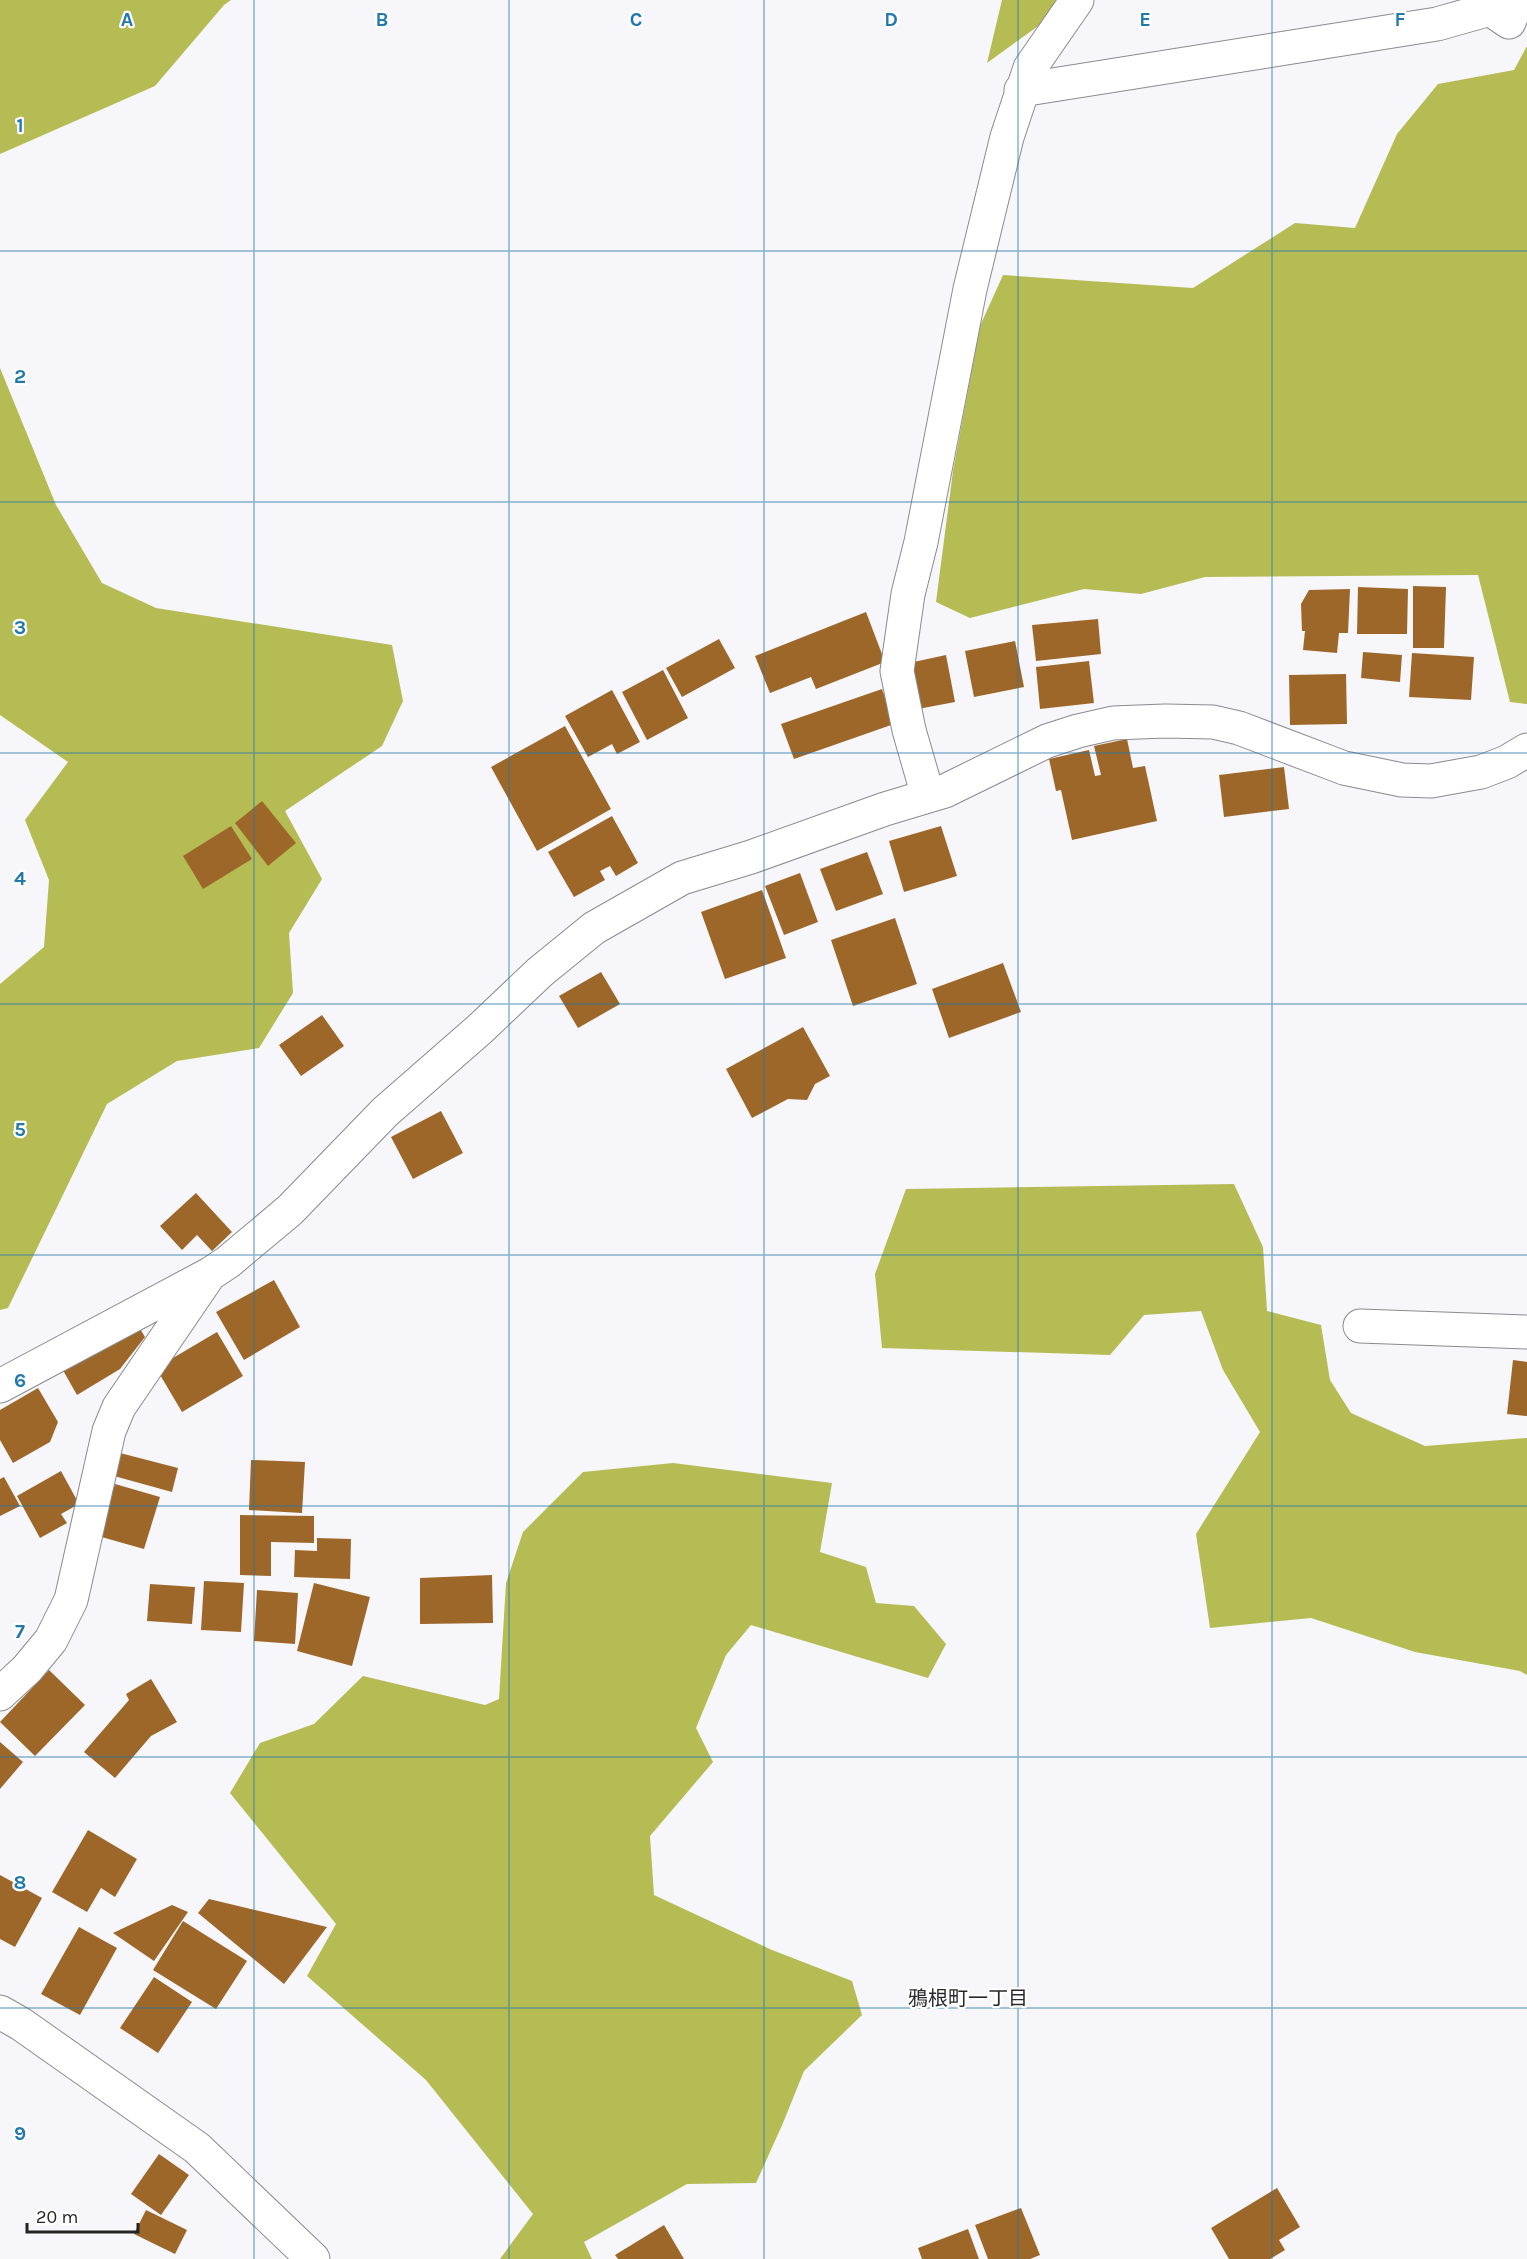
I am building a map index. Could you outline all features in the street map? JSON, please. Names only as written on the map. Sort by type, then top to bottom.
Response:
[{"type":"street","points":[[928,796],[909,730],[897,671],[908,594],[921,542],[970,289],[1007,137],[1030,68],[1077,0]]},
{"type":"street","points":[[1021,90],[1437,24],[1496,3]]},
{"type":"street","points":[[0,1386],[210,1274],[228,1262],[290,1210],[385,1112],[481,1028],[540,972],[594,928],[682,878],[945,791],[1047,741],[1113,723],[1165,721],[1213,723],[1239,728],[1344,768],[1402,780],[1431,781],[1481,772],[1507,762],[1527,750]]},
{"type":"street","points":[[0,1694],[27,1669],[51,1640],[71,1600],[110,1431],[119,1407],[210,1274]]},
{"type":"street","points":[[1360,1326],[1527,1332]]},
{"type":"street","points":[[0,2012],[21,2024],[197,2148],[313,2259]]},
{"type":"green space","points":[[0,0],[231,0],[224,5],[155,86],[0,154]]},
{"type":"green space","points":[[1002,0],[1056,0],[1041,24],[987,63]]},
{"type":"green space","points":[[1527,46],[1527,704],[1510,702],[1478,575],[1205,577],[1141,594],[1084,589],[970,618],[936,602],[953,471],[980,326],[1003,275],[1193,288],[1295,223],[1355,228],[1397,134],[1438,84],[1514,70]]},
{"type":"green space","points":[[0,368],[56,505],[102,583],[156,608],[392,645],[403,701],[382,746],[285,811],[322,879],[289,933],[293,993],[259,1048],[177,1061],[107,1104],[8,1308],[0,1310],[0,984],[44,947],[49,880],[25,820],[68,762],[0,715]]},
{"type":"green space","points":[[1234,1184],[1263,1247],[1267,1311],[1321,1325],[1330,1380],[1351,1413],[1425,1446],[1527,1438],[1527,1675],[1520,1671],[1415,1652],[1311,1618],[1210,1628],[1196,1534],[1260,1432],[1223,1370],[1201,1311],[1144,1315],[1110,1355],[882,1348],[875,1274],[906,1189]]},
{"type":"green space","points":[[673,1463],[832,1483],[820,1552],[866,1567],[876,1603],[914,1606],[946,1644],[928,1678],[751,1625],[726,1655],[696,1728],[713,1762],[650,1836],[654,1895],[772,1950],[852,1981],[862,2015],[804,2071],[756,2183],[687,2184],[584,2242],[592,2259],[500,2259],[533,2214],[426,2080],[307,1976],[336,1924],[230,1793],[260,1743],[314,1724],[363,1676],[485,1705],[499,1699],[506,1583],[523,1532],[583,1472]]},
{"type":"building","points":[[1413,586],[1446,587],[1444,648],[1413,648]]},
{"type":"building","points":[[1358,587],[1408,589],[1407,634],[1357,634]]},
{"type":"building","points":[[1350,589],[1348,633],[1339,633],[1337,653],[1303,650],[1305,631],[1302,631],[1301,604],[1309,590]]},
{"type":"building","points":[[866,612],[885,662],[816,689],[811,677],[770,693],[755,656]]},
{"type":"building","points":[[1098,619],[1101,654],[1036,661],[1032,625]]},
{"type":"building","points":[[719,639],[735,668],[682,697],[666,668]]},
{"type":"building","points":[[1015,641],[1024,687],[974,697],[965,651]]},
{"type":"building","points":[[1363,652],[1402,655],[1400,682],[1361,678]]},
{"type":"building","points":[[1412,653],[1474,657],[1471,700],[1409,697]]},
{"type":"building","points":[[946,655],[955,702],[918,709],[909,663]]},
{"type":"building","points":[[1089,661],[1094,703],[1040,709],[1036,667]]},
{"type":"building","points":[[663,670],[688,718],[647,740],[622,692]]},
{"type":"building","points":[[1346,674],[1347,724],[1290,725],[1289,675]]},
{"type":"building","points":[[882,689],[894,724],[794,759],[781,724]]},
{"type":"building","points":[[612,690],[640,742],[617,754],[612,744],[588,757],[565,716]]},
{"type":"building","points":[[565,726],[611,809],[537,851],[491,767]]},
{"type":"building","points":[[1127,739],[1133,768],[1145,766],[1157,821],[1072,840],[1061,790],[1056,791],[1049,759],[1089,750],[1095,776],[1101,775],[1094,746]]},
{"type":"building","points":[[1284,767],[1289,809],[1224,817],[1219,775]]},
{"type":"building","points":[[262,801],[296,843],[268,866],[235,823]]},
{"type":"building","points":[[612,816],[638,863],[616,876],[610,866],[600,871],[605,880],[574,897],[548,852]]},
{"type":"building","points":[[231,826],[252,859],[203,889],[183,856]]},
{"type":"building","points":[[941,826],[957,876],[904,892],[889,841]]},
{"type":"building","points":[[867,852],[883,894],[836,911],[820,869]]},
{"type":"building","points":[[800,873],[818,922],[784,935],[765,886]]},
{"type":"building","points":[[762,890],[786,958],[725,979],[701,912]]},
{"type":"building","points":[[895,918],[917,984],[853,1006],[831,940]]},
{"type":"building","points":[[1003,963],[1021,1012],[949,1038],[932,989]]},
{"type":"building","points":[[601,972],[620,1004],[578,1028],[559,996]]},
{"type":"building","points":[[322,1015],[344,1046],[301,1076],[279,1045]]},
{"type":"building","points":[[803,1027],[830,1076],[815,1084],[807,1100],[788,1099],[752,1118],[726,1069]]},
{"type":"building","points":[[441,1111],[463,1153],[413,1179],[391,1137]]},
{"type":"building","points":[[196,1193],[232,1232],[212,1251],[197,1235],[182,1250],[160,1226]]},
{"type":"building","points":[[274,1280],[300,1327],[244,1360],[216,1312]]},
{"type":"building","points":[[136,1322],[145,1337],[120,1369],[77,1395],[60,1365]]},
{"type":"building","points":[[217,1332],[243,1376],[182,1412],[156,1368]]},
{"type":"building","points":[[1513,1360],[1527,1362],[1527,1416],[1507,1414]]},
{"type":"building","points":[[38,1388],[58,1422],[50,1442],[13,1463],[0,1440],[0,1410]]},
{"type":"building","points":[[120,1453],[178,1468],[172,1492],[114,1476]]},
{"type":"building","points":[[251,1460],[305,1462],[302,1513],[249,1510]]},
{"type":"building","points":[[61,1471],[79,1504],[61,1514],[67,1523],[40,1538],[17,1496]]},
{"type":"building","points":[[4,1477],[20,1506],[0,1516],[0,1479]]},
{"type":"building","points":[[115,1484],[160,1497],[144,1549],[98,1536]]},
{"type":"building","points":[[240,1515],[314,1516],[314,1543],[271,1542],[271,1576],[240,1575]]},
{"type":"building","points":[[317,1538],[351,1539],[350,1579],[294,1577],[295,1550],[317,1551]]},
{"type":"building","points":[[492,1575],[493,1623],[420,1624],[420,1578]]},
{"type":"building","points":[[204,1581],[244,1583],[241,1632],[201,1630]]},
{"type":"building","points":[[314,1583],[370,1597],[352,1666],[297,1651]]},
{"type":"building","points":[[150,1584],[195,1587],[192,1624],[147,1621]]},
{"type":"building","points":[[257,1590],[298,1593],[295,1644],[254,1641]]},
{"type":"building","points":[[49,1670],[85,1705],[35,1756],[0,1722]]},
{"type":"building","points":[[151,1679],[177,1722],[151,1736],[115,1778],[84,1752],[129,1700],[126,1694]]},
{"type":"building","points":[[0,1742],[23,1762],[0,1789]]},
{"type":"building","points":[[88,1830],[137,1859],[115,1897],[101,1888],[87,1912],[52,1892]]},
{"type":"building","points":[[0,1875],[42,1898],[15,1947],[0,1939]]},
{"type":"building","points":[[209,1899],[327,1927],[284,1984],[198,1913]]},
{"type":"building","points":[[172,1905],[188,1912],[154,1961],[113,1933]]},
{"type":"building","points":[[183,1921],[247,1961],[216,2009],[153,1970]]},
{"type":"building","points":[[79,1927],[117,1948],[80,2015],[41,1994]]},
{"type":"building","points":[[154,1977],[192,2002],[158,2053],[120,2028]]},
{"type":"building","points":[[159,2154],[189,2175],[161,2215],[131,2194]]},
{"type":"building","points":[[1277,2188],[1300,2227],[1279,2240],[1285,2250],[1270,2259],[1229,2259],[1211,2228]]},
{"type":"building","points":[[1021,2208],[1040,2255],[1030,2259],[988,2259],[975,2225]]},
{"type":"building","points":[[146,2210],[187,2230],[175,2254],[134,2234]]},
{"type":"building","points":[[664,2225],[684,2259],[618,2259],[615,2255]]},
{"type":"building","points":[[968,2229],[979,2259],[922,2259],[918,2248]]},
{"type":"district","name":"鴉根町一丁目","points":[[968,1998]]}]
